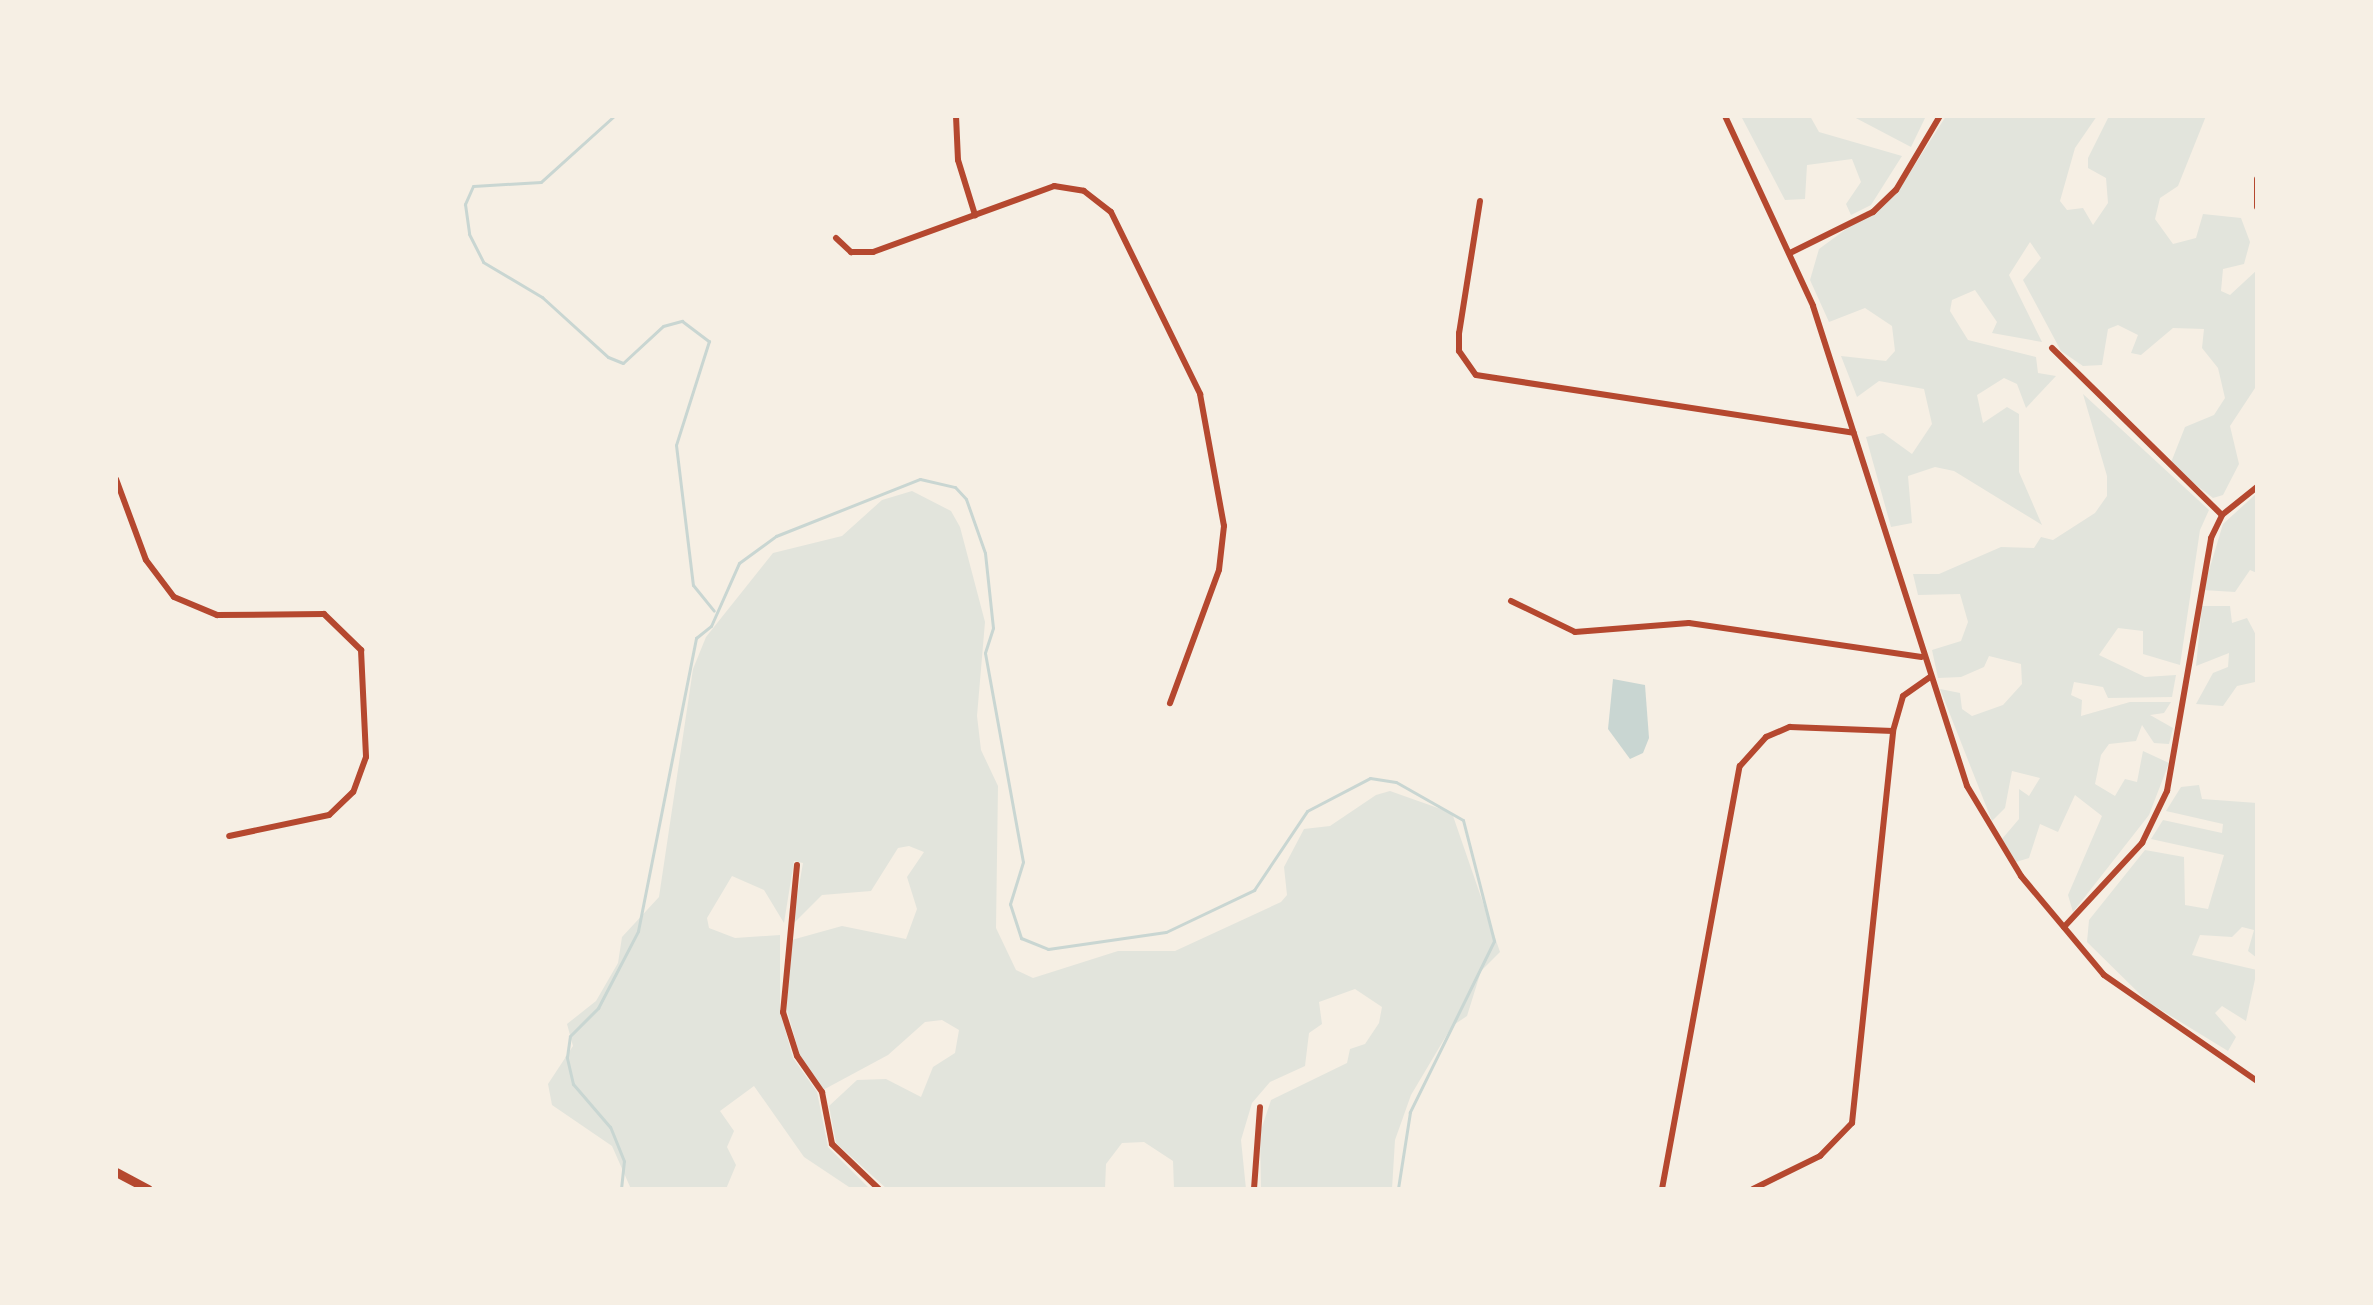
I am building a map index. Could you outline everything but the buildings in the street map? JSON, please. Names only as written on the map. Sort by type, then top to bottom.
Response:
[{"type":"highway","points":[[116,1172],[148,1189]]},
{"type":"street","points":[[956,116],[958,160],[975,215]]},
{"type":"street","points":[[1725,116],[1790,253],[1854,433],[1922,657],[1967,786],[2021,876],[2131,999],[2257,1081]]},
{"type":"street","points":[[1790,253],[1873,212],[1896,190],[1940,116]]},
{"type":"street","points":[[2257,179],[2257,207]]},
{"type":"street","points":[[836,238],[851,252],[873,252],[1054,186],[1095,196],[1118,224],[1195,380],[1224,542],[1170,703]]},
{"type":"street","points":[[1480,201],[1459,333],[1459,351],[1476,375],[1854,433]]},
{"type":"street","points":[[2052,348],[2222,515]]},
{"type":"street","points":[[116,479],[146,560],[174,597],[217,615],[324,614],[361,650],[366,757],[353,792],[329,815],[229,836]]},
{"type":"street","points":[[2064,927],[2142,843],[2167,791],[2204,561],[2222,515],[2257,487]]},
{"type":"street","points":[[1511,601],[1575,632],[1689,623],[1922,657]]},
{"type":"street","points":[[1753,1189],[1820,1156],[1852,1123],[1893,731],[1903,696],[1930,677]]},
{"type":"street","points":[[1662,1189],[1740,766],[1766,737],[1790,727],[1893,731]]},
{"type":"street","points":[[797,865],[783,1012],[797,1056],[822,1092],[832,1144],[879,1189]]},
{"type":"street","points":[[1254,1189],[1260,1107]]},
{"type":"shaded area","points":[[1741,116],[1810,116],[1819,132],[1902,156],[1871,205],[1851,215],[1846,204],[1861,182],[1852,159],[1807,165],[1805,199],[1785,200]]},
{"type":"shaded area","points":[[1852,116],[1926,116],[1911,147]]},
{"type":"shaded area","points":[[1946,116],[2097,116],[2075,148],[2060,201],[2067,210],[2083,208],[2093,225],[2108,203],[2106,178],[2088,168],[2088,158],[2109,116],[2206,116],[2178,186],[2160,198],[2155,219],[2173,244],[2196,238],[2203,214],[2241,218],[2250,242],[2244,264],[2223,269],[2221,291],[2230,295],[2257,270],[2257,385],[2230,426],[2239,464],[2223,495],[2213,498],[2170,465],[2185,427],[2214,415],[2225,398],[2218,368],[2202,348],[2204,329],[2173,328],[2141,355],[2131,353],[2138,335],[2118,325],[2108,329],[2102,365],[2083,366],[2061,351],[2023,280],[2041,258],[2030,242],[2009,275],[2042,342],[1992,333],[1997,322],[1975,290],[1952,300],[1950,311],[1968,340],[2036,357],[2038,373],[2056,376],[2026,408],[2017,384],[2004,378],[1977,395],[1983,423],[2007,407],[2019,414],[2019,472],[2042,525],[1954,471],[1935,467],[1908,476],[1912,523],[1891,527],[1866,437],[1883,433],[1912,454],[1932,424],[1924,389],[1879,381],[1857,397],[1841,356],[1886,361],[1895,351],[1892,326],[1865,308],[1829,322],[1810,280],[1819,249],[1898,191]]},
{"type":"shaded area","points":[[2083,394],[2209,510],[2200,530],[2180,665],[2143,654],[2143,631],[2118,628],[2099,655],[2145,677],[2176,675],[2172,697],[2108,698],[2103,687],[2074,682],[2071,695],[2082,700],[2081,716],[2130,702],[2171,702],[2164,713],[2150,715],[2173,728],[2169,744],[2154,743],[2142,725],[2136,741],[2109,744],[2101,755],[2095,784],[2115,796],[2125,779],[2137,782],[2143,751],[2169,763],[2149,815],[2073,912],[2068,895],[2102,816],[2075,795],[2058,832],[2040,824],[2029,858],[2016,862],[2002,839],[2019,819],[2019,789],[2029,796],[2040,778],[2012,771],[2005,808],[1992,821],[1940,689],[1960,693],[1962,709],[1972,716],[2003,705],[2022,684],[2021,664],[1989,656],[1984,667],[1961,677],[1938,678],[1932,650],[1961,641],[1968,622],[1960,594],[1918,595],[1913,574],[1939,574],[2001,547],[2034,548],[2041,537],[2053,540],[2095,513],[2107,496],[2107,476]]},
{"type":"shaded area","points":[[912,491],[951,511],[960,527],[985,622],[977,716],[981,750],[998,786],[996,928],[1016,970],[1033,978],[1118,951],[1175,951],[1281,902],[1287,895],[1284,867],[1304,829],[1330,826],[1376,795],[1390,791],[1452,813],[1500,952],[1481,971],[1467,1016],[1452,1026],[1411,1095],[1395,1140],[1392,1189],[1261,1189],[1260,1133],[1271,1100],[1347,1063],[1350,1049],[1365,1044],[1379,1023],[1382,1007],[1355,989],[1319,1002],[1322,1024],[1309,1033],[1305,1066],[1270,1082],[1252,1103],[1241,1140],[1246,1189],[1174,1189],[1173,1161],[1144,1142],[1122,1143],[1106,1164],[1105,1189],[887,1189],[836,1143],[829,1106],[857,1080],[886,1079],[921,1097],[933,1067],[955,1053],[959,1030],[942,1020],[925,1022],[888,1055],[823,1090],[800,1056],[787,1010],[788,941],[842,926],[906,939],[917,909],[907,877],[924,852],[909,846],[898,848],[871,891],[822,895],[792,925],[803,863],[794,861],[784,923],[764,890],[732,876],[707,918],[709,928],[735,938],[780,935],[780,1011],[793,1058],[817,1092],[828,1147],[870,1189],[852,1189],[804,1157],[754,1086],[720,1111],[734,1131],[727,1147],[736,1165],[726,1189],[631,1189],[612,1146],[552,1105],[548,1084],[573,1046],[567,1024],[596,1001],[618,963],[622,937],[659,897],[693,669],[706,637],[773,553],[842,536],[882,500]]},
{"type":"shaded area","points":[[2257,493],[2257,573],[2250,570],[2235,592],[2203,590],[2223,524]]},
{"type":"shaded area","points":[[2202,606],[2230,606],[2232,623],[2247,618],[2257,637],[2257,689],[2255,682],[2237,686],[2223,706],[2196,704],[2213,673],[2228,667],[2229,653],[2196,666]]},
{"type":"shaded area","points":[[1613,679],[1645,685],[1649,738],[1643,753],[1630,759],[1608,729]]},
{"type":"shaded area","points":[[2199,785],[2202,799],[2257,803],[2257,958],[2248,951],[2254,930],[2242,927],[2232,937],[2200,935],[2192,955],[2257,970],[2246,1021],[2222,1006],[2215,1013],[2236,1037],[2228,1051],[2148,1002],[2087,942],[2089,920],[2145,850],[2184,857],[2185,905],[2208,909],[2224,855],[2151,839],[2163,820],[2222,833],[2223,824],[2166,811],[2181,787]]},
{"type":"waterway","points":[[614,116],[541,182],[473,186],[465,204],[469,234],[483,262],[542,297],[608,357],[623,363],[663,326],[682,321],[709,341],[676,445],[693,585],[714,611]]},
{"type":"waterway","points":[[621,1189],[624,1161],[610,1127],[573,1084],[567,1057],[570,1036],[598,1008],[638,931],[696,638],[711,626],[739,563],[776,536],[920,479],[955,487],[966,499],[985,553],[993,628],[985,653],[1023,862],[1010,904],[1021,938],[1048,949],[1166,932],[1254,890],[1307,811],[1370,778],[1396,782],[1463,820],[1494,941],[1410,1112],[1398,1189]]}]
